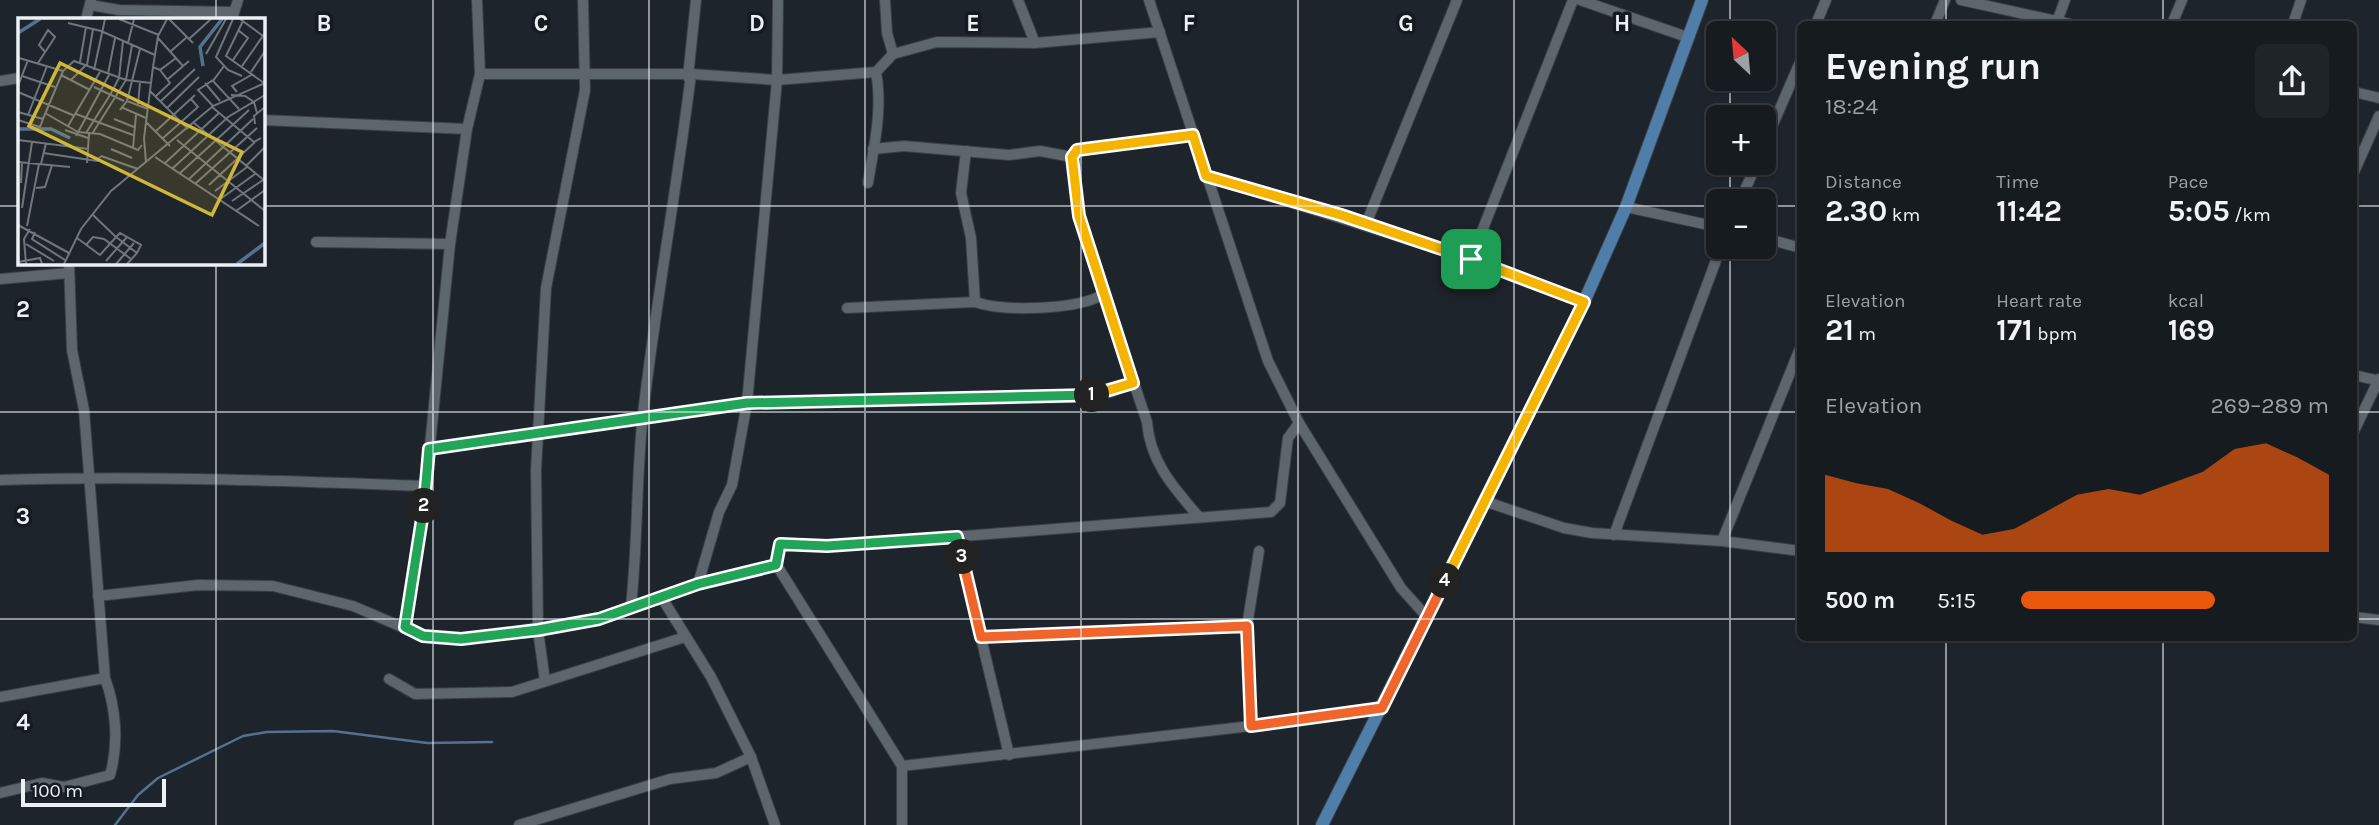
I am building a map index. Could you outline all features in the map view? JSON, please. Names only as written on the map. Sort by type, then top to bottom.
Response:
[{"type":"main road","points":[[1322,825],[1584,302],[1626,207],[1702,0]]},
{"type":"street","points":[[90,2],[119,10],[233,15],[238,0]]},
{"type":"street","points":[[405,627],[426,486],[450,244],[467,129],[480,74],[477,0]]},
{"type":"street","points":[[545,681],[538,630],[536,470],[546,288],[584,90],[583,0]]},
{"type":"street","points":[[631,606],[637,553],[642,418],[654,327],[676,199],[696,0]]},
{"type":"street","points":[[698,584],[719,512],[732,485],[747,403],[777,80],[778,0]]},
{"type":"street","points":[[885,0],[887,33],[893,54]]},
{"type":"street","points":[[1018,0],[1035,43]]},
{"type":"street","points":[[1149,0],[1268,361],[1299,423],[1401,587],[1428,618]]},
{"type":"street","points":[[1366,224],[1457,0]]},
{"type":"street","points":[[1471,259],[1573,0]]},
{"type":"street","points":[[1580,0],[1687,37]]},
{"type":"street","points":[[1817,21],[1826,0]]},
{"type":"street","points":[[1936,21],[1945,0]]},
{"type":"street","points":[[1961,0],[2048,21]]},
{"type":"street","points":[[2057,21],[2065,0]]},
{"type":"street","points":[[2173,21],[2182,0]]},
{"type":"street","points":[[2294,21],[2301,0]]},
{"type":"street","points":[[480,74],[690,76],[777,80],[876,72],[893,54],[937,42],[1035,43],[1160,32]]},
{"type":"street","points":[[1776,117],[1797,69]]},
{"type":"street","points":[[868,183],[880,89],[876,72]]},
{"type":"street","points":[[0,81],[18,78]]},
{"type":"street","points":[[2357,93],[2379,98]]},
{"type":"street","points":[[2357,165],[2379,116]]},
{"type":"street","points":[[264,120],[467,129]]},
{"type":"street","points":[[1193,135],[1087,148],[1077,150],[1072,157],[1079,216],[1147,422],[1148,441],[1165,477],[1199,517]]},
{"type":"street","points":[[873,149],[904,146],[1009,155],[1040,151],[1072,157]]},
{"type":"street","points":[[966,151],[961,193],[971,238],[975,302]]},
{"type":"street","points":[[1206,176],[1366,224],[1471,259],[1584,302]]},
{"type":"street","points":[[1626,207],[1706,224]]},
{"type":"street","points":[[316,242],[450,244]]},
{"type":"street","points":[[1776,242],[1797,247]]},
{"type":"street","points":[[1614,534],[1717,259]]},
{"type":"street","points":[[0,279],[69,268],[72,350],[84,410],[87,477],[102,616],[105,678],[113,700],[115,758],[110,775],[64,787],[42,782],[0,793]]},
{"type":"street","points":[[847,308],[975,302],[990,307],[1048,306],[1093,301],[1104,294]]},
{"type":"street","points":[[1722,541],[1797,356]]},
{"type":"street","points":[[2357,376],[2379,381],[2357,426]]},
{"type":"street","points":[[429,449],[747,403],[1081,397],[1111,392],[1133,383]]},
{"type":"street","points":[[902,825],[902,766],[776,565],[780,544],[827,546],[1271,512],[1280,503],[1288,438],[1299,423]]},
{"type":"street","points":[[0,480],[87,477],[426,486]]},
{"type":"street","points":[[1484,501],[1564,528],[1722,541],[1797,550]]},
{"type":"street","points":[[957,537],[1009,755]]},
{"type":"street","points":[[1251,726],[1247,626],[1259,551]]},
{"type":"street","points":[[98,596],[198,585],[273,586],[352,607],[423,636],[461,639],[538,630],[599,619],[698,584],[776,565]]},
{"type":"street","points":[[662,598],[711,677],[751,757],[775,825]]},
{"type":"street","points":[[2357,617],[2379,619]]},
{"type":"street","points":[[981,637],[1247,626]]},
{"type":"street","points":[[389,679],[415,694],[456,696],[512,692],[592,669],[685,637]]},
{"type":"street","points":[[0,697],[105,678]]},
{"type":"street","points":[[902,766],[1251,726],[1382,708]]},
{"type":"street","points":[[519,825],[670,779],[716,773],[751,757]]},
{"type":"waterway","points":[[115,825],[138,795],[158,778],[243,736],[267,732],[333,731],[427,743],[492,742]]},
{"type":"route","points":[[1193,135],[1206,176],[1341,215],[1471,259],[1584,302],[1382,708],[1251,726],[1247,626],[981,637],[957,537],[827,546],[780,544],[776,565],[698,584],[599,619],[538,630],[461,639],[423,636],[405,627],[429,449],[747,403],[1081,397],[1111,392],[1133,383],[1079,216],[1072,157],[1077,150],[1193,135]]}]
